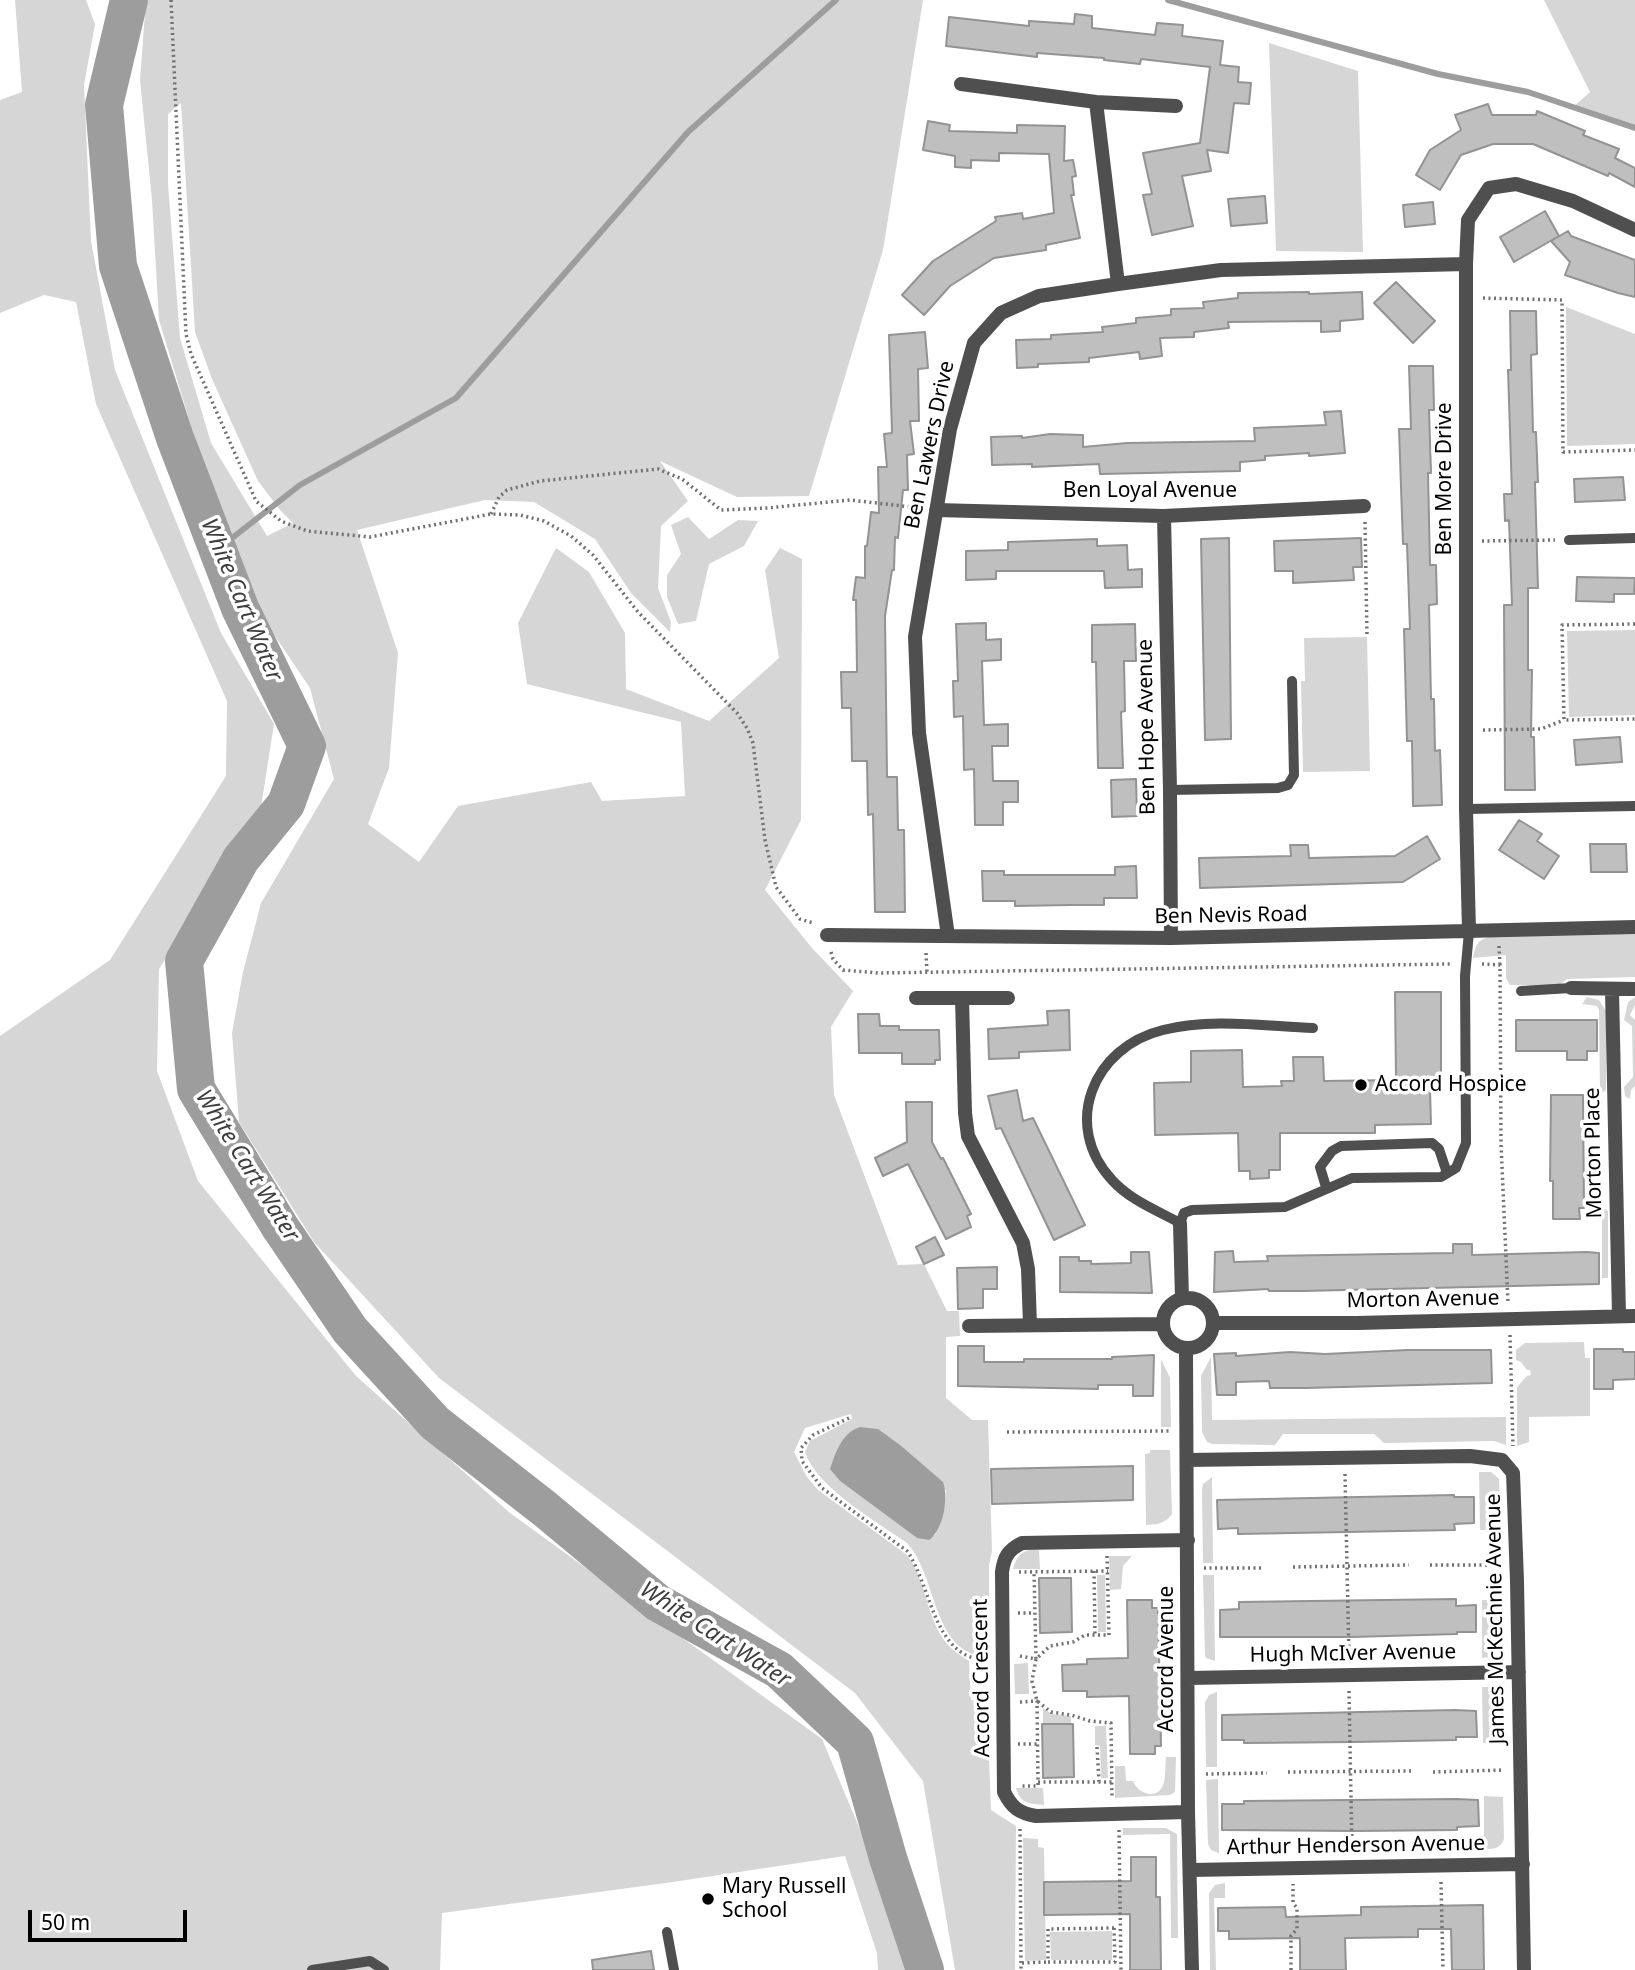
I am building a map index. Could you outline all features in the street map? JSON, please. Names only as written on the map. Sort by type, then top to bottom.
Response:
[{"type":"street","points":[[961,84],[1097,102],[1175,106]]},
{"type":"street","points":[[1097,102],[1118,284]]},
{"type":"street","name":"Ben More Drive","points":[[1469,932],[1466,809],[1465,264],[1468,220],[1489,188],[1516,184],[1573,201],[1635,230]]},
{"type":"street","name":"Ben Lawers Drive","points":[[948,936],[919,733],[915,637],[950,429],[974,343],[1001,313],[1039,296],[1221,270],[1465,264]]},
{"type":"street","name":"Ben Loyal Avenue","points":[[936,510],[1164,516],[1364,506]]},
{"type":"street","name":"Ben Hope Avenue","points":[[1164,516],[1171,938]]},
{"type":"street","name":"Ben Nevis Road","points":[[827,935],[1171,938],[1635,927]]},
{"type":"street","points":[[1571,988],[1635,989]]},
{"type":"street","name":"Morton Place","points":[[1612,990],[1619,1316]]},
{"type":"street","points":[[916,998],[1008,998]]},
{"type":"street","points":[[962,998],[968,1136],[1023,1243],[1028,1269],[1030,1325]]},
{"type":"street","points":[[1180,1223],[1182,1298]]},
{"type":"street","points":[[1182,1298],[1199,1301],[1206,1306],[1213,1323],[1202,1344],[1186,1348],[1167,1338],[1163,1324],[1166,1311],[1182,1298]]},
{"type":"street","name":"Morton Avenue","points":[[1213,1323],[1357,1323],[1635,1316]]},
{"type":"street","points":[[969,1326],[1163,1324]]},
{"type":"street","name":"Accord Avenue","points":[[1186,1348],[1188,1812],[1192,1970]]},
{"type":"street","name":"James McKechnie Avenue","points":[[1187,1460],[1470,1456],[1502,1460],[1513,1473],[1524,1970]]},
{"type":"street","name":"Accord Crescent","points":[[1020,1813],[1010,1805],[1004,1792],[1002,1572],[1005,1558],[1011,1548],[1022,1543],[1188,1539]]},
{"type":"street","name":"Hugh McIver Avenue","points":[[1188,1678],[1519,1672]]},
{"type":"street","points":[[1020,1813],[1036,1816],[1188,1812]]},
{"type":"street","name":"Arthur Henderson Avenue","points":[[1191,1870],[1523,1864]]},
{"type":"lane","points":[[1569,540],[1635,538]]},
{"type":"lane","points":[[1170,790],[1278,788],[1289,785],[1294,775],[1292,681]]},
{"type":"lane","points":[[1466,809],[1635,806]]},
{"type":"lane","points":[[1313,1028],[1198,1025],[1162,1030],[1123,1047],[1107,1062],[1096,1079],[1089,1100],[1090,1132],[1097,1157],[1110,1179],[1129,1195],[1180,1223],[1184,1213],[1192,1210],[1285,1208],[1326,1187],[1352,1178],[1441,1177],[1456,1168],[1466,1143],[1465,976],[1469,932]]},
{"type":"lane","points":[[1521,991],[1571,988]]},
{"type":"lane","points":[[1326,1187],[1320,1167],[1332,1151],[1340,1146],[1432,1143],[1439,1149],[1447,1173]]},
{"type":"lane","points":[[667,1932],[674,1970]]},
{"type":"lane","points":[[312,1970],[370,1961],[384,1970]]},
{"type":"path","points":[[171,0],[186,334],[191,354],[246,481],[259,504],[281,521],[307,531],[370,537],[491,514],[520,515],[544,520],[571,536],[593,555],[638,612],[737,713],[747,727],[753,743],[765,840],[776,887],[800,919],[819,925],[827,935]]},
{"type":"path","points":[[1466,298],[1562,300],[1563,452],[1635,450]]},
{"type":"path","points":[[491,514],[499,497],[507,490],[529,484],[658,469],[682,479],[721,510],[850,500],[936,510]]},
{"type":"path","points":[[1364,506],[1367,637]]},
{"type":"path","points":[[1466,541],[1569,540]]},
{"type":"path","points":[[1564,720],[1562,625],[1635,624]]},
{"type":"path","points":[[1466,730],[1541,729],[1564,720],[1635,719]]},
{"type":"path","points":[[1509,1319],[1513,1473]]},
{"type":"path","points":[[849,1418],[813,1435],[801,1448],[802,1461],[822,1488],[907,1551],[917,1564],[949,1644],[973,1660],[1003,1661]]},
{"type":"path","points":[[1007,1432],[1187,1431]]},
{"type":"path","points":[[1036,1658],[1050,1646],[1073,1642],[1085,1635],[1109,1635],[1107,1540]]},
{"type":"path","points":[[1293,1567],[1409,1565]]},
{"type":"path","points":[[1430,1565],[1517,1565]]},
{"type":"path","points":[[1188,1568],[1262,1568]]},
{"type":"path","points":[[1094,1571],[1096,1635]]},
{"type":"path","points":[[1002,1572],[1108,1571]]},
{"type":"path","points":[[1004,1786],[1038,1786],[1037,1702],[1032,1682],[1036,1658],[1034,1572]]},
{"type":"path","points":[[1003,1703],[1037,1702],[1051,1712],[1111,1723],[1121,1970]]},
{"type":"path","points":[[1097,1747],[1098,1782]]},
{"type":"path","points":[[1433,1772],[1520,1770]]},
{"type":"path","points":[[1288,1772],[1411,1771]]},
{"type":"path","points":[[1189,1774],[1267,1773]]},
{"type":"path","points":[[1038,1782],[1112,1782]]},
{"type":"path","points":[[1020,1813],[1021,1970]]},
{"type":"path","points":[[1441,1866],[1443,1970]]},
{"type":"path","points":[[1292,1970],[1291,1936],[1297,1929],[1293,1868]]},
{"type":"path","points":[[1021,1963],[1115,1962],[1114,1928],[1048,1929],[1048,1962]]},
{"type":"path","points":[[1114,1944],[1121,1945]]},
{"type":"shaded area","points":[[15,0],[86,0],[95,24],[84,85],[91,241],[115,370],[221,633],[274,724],[261,807],[159,969],[157,1071],[198,1181],[356,1376],[510,1513],[822,1739],[906,1939],[913,1970],[878,1970],[877,1953],[845,1856],[442,1913],[440,1970],[0,1970],[0,1036],[110,960],[226,776],[227,701],[96,404],[76,302],[44,295],[0,313],[0,100],[22,92]]},
{"type":"shaded area","points":[[146,0],[923,0],[883,250],[809,496],[737,497],[660,461],[688,501],[661,526],[658,588],[671,622],[670,632],[631,593],[595,539],[534,502],[485,500],[357,530],[398,653],[389,768],[368,824],[419,862],[458,806],[591,782],[602,801],[685,796],[681,722],[527,684],[518,623],[556,548],[589,572],[625,633],[626,689],[709,721],[779,658],[765,570],[780,548],[802,559],[801,820],[765,890],[812,948],[853,991],[831,1027],[834,1095],[898,1265],[924,1264],[947,1311],[959,1311],[960,1336],[946,1337],[946,1398],[972,1420],[988,1420],[992,1551],[989,1565],[989,1598],[980,1598],[980,1610],[989,1611],[990,1657],[971,1653],[957,1644],[946,1630],[925,1575],[907,1543],[848,1502],[821,1478],[811,1465],[805,1452],[810,1441],[852,1419],[851,1414],[805,1428],[794,1452],[807,1477],[818,1490],[907,1555],[943,1638],[953,1650],[969,1661],[971,1700],[987,1703],[991,1810],[1016,1826],[1015,1970],[955,1970],[923,1781],[855,1693],[439,1378],[314,1242],[239,1122],[232,1033],[243,972],[261,903],[334,779],[310,688],[250,599],[205,472],[159,320],[152,200],[140,80]],"holes":[[[181,103],[195,332],[212,379],[258,481],[293,523],[267,536],[211,443],[180,338],[168,184],[168,114]],[[831,1469],[946,1490],[945,1505],[935,1535],[917,1538],[840,1481]]]},
{"type":"shaded area","points":[[1544,0],[1635,0],[1635,131],[1573,107],[1590,92]]},
{"type":"shaded area","points":[[1269,43],[1358,71],[1363,252],[1276,251]]},
{"type":"shaded area","points":[[1566,307],[1635,334],[1635,444],[1567,446]]},
{"type":"shaded area","points":[[688,517],[709,539],[738,520],[758,521],[744,546],[709,564],[696,621],[678,624],[667,597],[667,575],[681,554],[671,525]]},
{"type":"shaded area","points":[[1635,630],[1635,715],[1569,717],[1567,631]]},
{"type":"shaded area","points":[[1367,637],[1370,771],[1303,772],[1301,681],[1305,681],[1304,638]]},
{"type":"shaded area","points":[[1635,933],[1635,977],[1567,979],[1559,985],[1510,985],[1506,978],[1506,955],[1473,958],[1480,942],[1496,935]]},
{"type":"shaded area","points":[[1587,997],[1599,1000],[1606,1011],[1606,1090],[1600,1095],[1599,1010],[1597,1006],[1582,1004]]},
{"type":"shaded area","points":[[1635,997],[1635,1005],[1630,1015],[1635,1020],[1635,1086],[1631,1090],[1630,1099],[1625,1096],[1624,1087],[1633,1077],[1632,1026],[1624,1020],[1628,1002]]},
{"type":"shaded area","points":[[1602,1207],[1608,1211],[1608,1278],[1602,1278]]},
{"type":"shaded area","points":[[1584,1342],[1585,1358],[1590,1358],[1590,1416],[1529,1417],[1529,1442],[1517,1446],[1517,1387],[1531,1375],[1530,1370],[1516,1360],[1516,1350],[1525,1343]]},
{"type":"shaded area","points":[[1211,1357],[1212,1420],[1506,1417],[1506,1445],[1494,1441],[1384,1443],[1374,1434],[1283,1434],[1275,1445],[1212,1444],[1207,1442],[1202,1432],[1201,1376]]},
{"type":"shaded area","points":[[1161,1359],[1170,1378],[1171,1427],[1161,1427]]},
{"type":"shaded area","points":[[860,1427],[878,1429],[943,1482],[944,1513],[938,1529],[929,1540],[917,1538],[840,1481],[830,1469],[844,1438]]},
{"type":"shaded area","points":[[1150,1450],[1170,1450],[1172,1514],[1161,1523],[1146,1525],[1145,1454],[1150,1453]]},
{"type":"shaded area","points":[[1479,1472],[1491,1472],[1499,1479],[1501,1530],[1480,1530]]},
{"type":"shaded area","points":[[1212,1477],[1213,1563],[1203,1563],[1202,1490],[1203,1484]]},
{"type":"shaded area","points":[[1029,1550],[1039,1550],[1040,1569],[1013,1569],[1018,1557]]},
{"type":"shaded area","points":[[1109,1556],[1132,1556],[1123,1566],[1121,1589],[1110,1590]]},
{"type":"shaded area","points":[[1097,1575],[1105,1575],[1106,1632],[1098,1632]]},
{"type":"shaded area","points":[[1203,1575],[1214,1575],[1215,1661],[1205,1655]]},
{"type":"shaded area","points":[[1482,1600],[1501,1600],[1501,1648],[1492,1657],[1482,1658]]},
{"type":"shaded area","points":[[1028,1663],[1029,1694],[1015,1694],[1014,1664]]},
{"type":"shaded area","points":[[1482,1687],[1490,1687],[1500,1692],[1503,1744],[1483,1743]]},
{"type":"shaded area","points":[[1217,1692],[1217,1767],[1206,1767],[1205,1702],[1209,1695]]},
{"type":"shaded area","points":[[1043,1708],[1052,1714],[1071,1716],[1071,1724],[1043,1724]]},
{"type":"shaded area","points":[[1095,1726],[1106,1726],[1108,1778],[1101,1778],[1100,1746],[1095,1745]]},
{"type":"shaded area","points":[[1166,1757],[1176,1757],[1175,1792],[1170,1795],[1115,1798],[1115,1766],[1125,1766],[1126,1781],[1133,1781],[1143,1792],[1152,1794],[1163,1785]]},
{"type":"shaded area","points":[[1218,1779],[1219,1853],[1211,1850],[1208,1844],[1206,1780]]},
{"type":"shaded area","points":[[1016,1788],[1043,1788],[1044,1805],[1026,1802]]},
{"type":"shaded area","points":[[1484,1796],[1503,1797],[1504,1839],[1499,1847],[1484,1849]]},
{"type":"shaded area","points":[[1123,1828],[1166,1828],[1177,1834],[1178,1938],[1171,1938],[1170,1834],[1123,1835]]},
{"type":"shaded area","points":[[1023,1838],[1038,1839],[1038,1847],[1044,1848],[1046,1960],[1025,1961]]},
{"type":"shaded area","points":[[1225,1883],[1225,1898],[1214,1898],[1216,1970],[1210,1970],[1209,1893],[1215,1885]]},
{"type":"shaded area","points":[[1112,1931],[1112,1960],[1051,1960],[1050,1932]]},
{"type":"building","points":[[1075,14],[1092,16],[1092,28],[1155,35],[1157,23],[1183,25],[1182,36],[1223,41],[1220,65],[1239,67],[1238,82],[1251,83],[1249,104],[1234,103],[1228,153],[1207,150],[1211,171],[1182,176],[1193,226],[1152,235],[1143,195],[1152,194],[1143,153],[1200,143],[1210,67],[1141,59],[1140,64],[1104,58],[1037,53],[1037,57],[946,46],[949,17],[1029,26],[1029,21],[1074,24]]},
{"type":"building","points":[[1488,104],[1492,115],[1536,115],[1537,111],[1585,131],[1583,135],[1619,149],[1615,158],[1635,168],[1635,187],[1609,173],[1608,176],[1533,144],[1493,144],[1461,155],[1440,190],[1416,175],[1430,150],[1461,130],[1455,115]]},
{"type":"building","points":[[928,121],[950,125],[949,131],[1017,133],[1017,125],[1065,126],[1064,161],[1073,160],[1076,176],[1072,177],[1074,195],[1071,195],[1080,238],[1046,245],[1046,250],[994,258],[950,286],[924,315],[902,295],[933,261],[996,221],[995,217],[1022,213],[1023,219],[1054,213],[1049,154],[999,153],[999,161],[971,160],[971,168],[955,167],[955,156],[923,150]]},
{"type":"building","points":[[1265,196],[1267,223],[1231,226],[1228,199]]},
{"type":"building","points":[[1433,202],[1435,224],[1405,227],[1403,205]]},
{"type":"building","points":[[1545,211],[1559,236],[1514,262],[1500,237]]},
{"type":"building","points":[[1568,231],[1571,236],[1635,260],[1635,297],[1565,275],[1570,262],[1551,241]]},
{"type":"building","points":[[1396,282],[1435,321],[1413,343],[1374,303]]},
{"type":"building","points":[[1362,292],[1363,319],[1340,321],[1340,331],[1321,332],[1321,321],[1228,322],[1229,328],[1194,332],[1194,337],[1160,338],[1162,356],[1140,359],[1139,352],[1089,358],[1089,362],[1038,364],[1038,367],[1017,368],[1016,340],[1051,339],[1051,335],[1103,332],[1102,327],[1136,323],[1136,318],[1171,315],[1171,309],[1204,308],[1203,302],[1238,298],[1238,293]]},
{"type":"building","points":[[1510,311],[1536,311],[1537,354],[1531,355],[1533,432],[1536,432],[1538,482],[1535,482],[1538,588],[1528,588],[1528,670],[1532,670],[1531,737],[1534,737],[1535,790],[1505,790],[1504,605],[1512,605],[1509,520],[1505,521],[1504,494],[1512,494],[1508,370],[1511,370]]},
{"type":"building","points":[[925,332],[928,368],[918,369],[919,421],[910,421],[914,454],[907,455],[908,490],[903,490],[898,538],[895,537],[894,570],[885,616],[887,777],[897,777],[898,830],[904,830],[905,912],[875,912],[873,814],[868,815],[867,761],[852,761],[851,708],[842,708],[841,672],[857,672],[856,600],[853,600],[856,577],[865,578],[865,546],[871,512],[879,513],[878,467],[887,467],[884,434],[892,433],[889,335]]},
{"type":"building","points":[[1409,366],[1433,366],[1434,410],[1429,410],[1431,473],[1428,473],[1430,565],[1436,565],[1437,604],[1429,605],[1431,699],[1434,699],[1435,751],[1440,750],[1442,805],[1413,806],[1412,741],[1407,741],[1404,629],[1410,629],[1407,544],[1403,544],[1399,429],[1411,429]]},
{"type":"building","points":[[1341,411],[1345,453],[1265,456],[1265,460],[1240,462],[1240,471],[1100,474],[1099,464],[1032,467],[1032,464],[992,465],[991,437],[1083,435],[1083,447],[1127,443],[1255,441],[1254,428],[1326,425],[1324,412]]},
{"type":"building","points":[[1623,477],[1625,500],[1575,502],[1574,479]]},
{"type":"building","points":[[1229,538],[1231,739],[1205,740],[1201,539]]},
{"type":"building","points":[[1361,538],[1362,567],[1353,567],[1354,580],[1293,583],[1293,571],[1275,571],[1274,541]]},
{"type":"building","points":[[1097,539],[1097,546],[1127,545],[1128,570],[1142,569],[1142,587],[1105,588],[1104,571],[996,571],[996,579],[966,580],[966,551],[1008,550],[1008,542]]},
{"type":"building","points":[[1577,577],[1635,578],[1634,594],[1614,594],[1614,602],[1576,601]]},
{"type":"building","points":[[986,623],[986,640],[1001,639],[1001,660],[982,661],[984,725],[1008,724],[1008,746],[992,746],[993,781],[1018,781],[1018,802],[1003,802],[1003,825],[975,825],[974,769],[964,770],[963,716],[954,717],[953,681],[958,681],[956,624]]},
{"type":"building","points":[[1135,624],[1136,661],[1124,661],[1125,711],[1121,712],[1123,768],[1098,768],[1096,662],[1092,662],[1092,625]]},
{"type":"building","points":[[1620,737],[1622,762],[1576,765],[1574,740]]},
{"type":"building","points":[[1136,779],[1137,816],[1112,817],[1111,780]]},
{"type":"building","points":[[1519,820],[1542,834],[1537,841],[1559,856],[1544,879],[1499,850]]},
{"type":"building","points":[[1427,836],[1440,859],[1403,882],[1200,888],[1199,858],[1291,856],[1290,845],[1308,845],[1309,858],[1395,856]]},
{"type":"building","points":[[1590,844],[1626,844],[1627,872],[1591,872]]},
{"type":"building","points":[[1136,866],[1137,898],[1104,898],[1104,905],[1015,906],[1015,901],[983,901],[982,871],[1004,871],[1004,875],[1115,875],[1115,867]]},
{"type":"building","name":"Accord Hospice","points":[[1395,992],[1441,992],[1441,1090],[1430,1090],[1431,1124],[1375,1125],[1375,1133],[1280,1133],[1280,1170],[1269,1170],[1269,1178],[1250,1179],[1250,1171],[1239,1171],[1238,1133],[1155,1135],[1154,1083],[1191,1082],[1191,1051],[1242,1050],[1243,1087],[1282,1086],[1281,1081],[1294,1081],[1293,1057],[1323,1057],[1324,1081],[1396,1080]]},
{"type":"building","points":[[1069,1010],[1070,1050],[1019,1052],[1019,1058],[989,1059],[988,1029],[1048,1025],[1047,1011]]},
{"type":"building","points":[[858,1014],[879,1014],[880,1026],[899,1026],[899,1030],[939,1030],[940,1060],[935,1060],[935,1064],[902,1064],[902,1053],[859,1053]]},
{"type":"building","points":[[1516,1020],[1597,1020],[1597,1051],[1587,1051],[1587,1060],[1567,1060],[1567,1051],[1516,1051]]},
{"type":"building","points":[[1017,1090],[1023,1121],[1033,1118],[1085,1225],[1054,1240],[1001,1128],[996,1129],[988,1096]]},
{"type":"building","points":[[1551,1095],[1583,1095],[1584,1208],[1579,1208],[1580,1219],[1553,1219],[1553,1181],[1550,1181]]},
{"type":"building","points":[[906,1102],[932,1102],[932,1142],[971,1214],[967,1216],[971,1227],[946,1239],[908,1164],[883,1176],[875,1158],[907,1142]]},
{"type":"building","points":[[935,1237],[944,1255],[924,1264],[916,1247]]},
{"type":"building","points":[[1453,1244],[1472,1244],[1472,1255],[1599,1253],[1599,1284],[1214,1292],[1215,1252],[1233,1251],[1234,1262],[1268,1261],[1267,1256],[1453,1253]]},
{"type":"building","points":[[1131,1252],[1149,1252],[1152,1293],[1060,1292],[1060,1257],[1079,1257],[1079,1261],[1091,1261],[1091,1264],[1131,1263]]},
{"type":"building","points":[[997,1267],[997,1289],[983,1289],[983,1308],[958,1309],[957,1268]]},
{"type":"building","points":[[958,1346],[984,1346],[984,1362],[1112,1359],[1154,1355],[1153,1396],[1133,1396],[1133,1385],[1098,1385],[1098,1389],[958,1386]]},
{"type":"building","points":[[1594,1349],[1623,1349],[1623,1352],[1635,1352],[1635,1379],[1613,1380],[1613,1389],[1594,1389]]},
{"type":"building","points":[[1491,1350],[1492,1383],[1270,1388],[1269,1381],[1236,1382],[1236,1395],[1217,1395],[1214,1354],[1236,1353],[1236,1356],[1290,1352],[1325,1354]]},
{"type":"building","points":[[1133,1466],[1133,1500],[992,1504],[991,1469]]},
{"type":"building","points":[[1454,1495],[1474,1497],[1474,1523],[1454,1524],[1455,1530],[1238,1534],[1238,1528],[1218,1529],[1217,1500]]},
{"type":"building","points":[[1039,1578],[1071,1578],[1072,1632],[1040,1633]]},
{"type":"building","points":[[1456,1599],[1456,1606],[1476,1605],[1476,1632],[1352,1637],[1220,1637],[1220,1610],[1239,1609],[1239,1602]]},
{"type":"building","points":[[1127,1600],[1152,1600],[1152,1608],[1158,1608],[1161,1746],[1155,1746],[1155,1754],[1130,1754],[1129,1696],[1087,1697],[1087,1691],[1063,1691],[1062,1665],[1087,1664],[1087,1659],[1128,1658]]},
{"type":"building","points":[[1476,1711],[1477,1737],[1456,1737],[1456,1740],[1355,1742],[1244,1743],[1244,1740],[1222,1740],[1222,1715]]},
{"type":"building","points":[[1042,1724],[1073,1724],[1074,1777],[1043,1778]]},
{"type":"building","points":[[1478,1800],[1479,1826],[1457,1827],[1457,1830],[1222,1830],[1222,1804],[1244,1804],[1244,1801]]},
{"type":"building","points":[[1131,1857],[1156,1857],[1156,1897],[1160,1897],[1161,1970],[1130,1970],[1130,1914],[1044,1915],[1044,1882],[1131,1881]]},
{"type":"building","points":[[1483,1905],[1484,1970],[1452,1970],[1451,1929],[1418,1929],[1418,1937],[1345,1938],[1346,1970],[1300,1970],[1300,1938],[1229,1939],[1229,1931],[1218,1931],[1218,1908],[1285,1907],[1286,1917],[1361,1915],[1361,1907]]},
{"type":"building","points":[[651,1951],[654,1970],[593,1970],[592,1960]]},
{"type":"waterway","name":"White Cart Water","points":[[129,0],[104,105],[118,266],[175,438],[240,608],[307,746],[286,804],[241,859],[184,961],[196,1089],[280,1227],[350,1330],[435,1423],[545,1509],[658,1603],[779,1670],[855,1742],[888,1858],[925,1970]]},
{"type":"waterway","points":[[218,549],[300,485],[456,398],[688,132],[836,0]]},
{"type":"waterway","points":[[1168,0],[1438,74],[1528,92],[1635,128]]},
{"type":"place","name":"Accord Hospice","points":[[1361,1085]]},
{"type":"place","name":"Mary Russell School","points":[[708,1899]]}]
